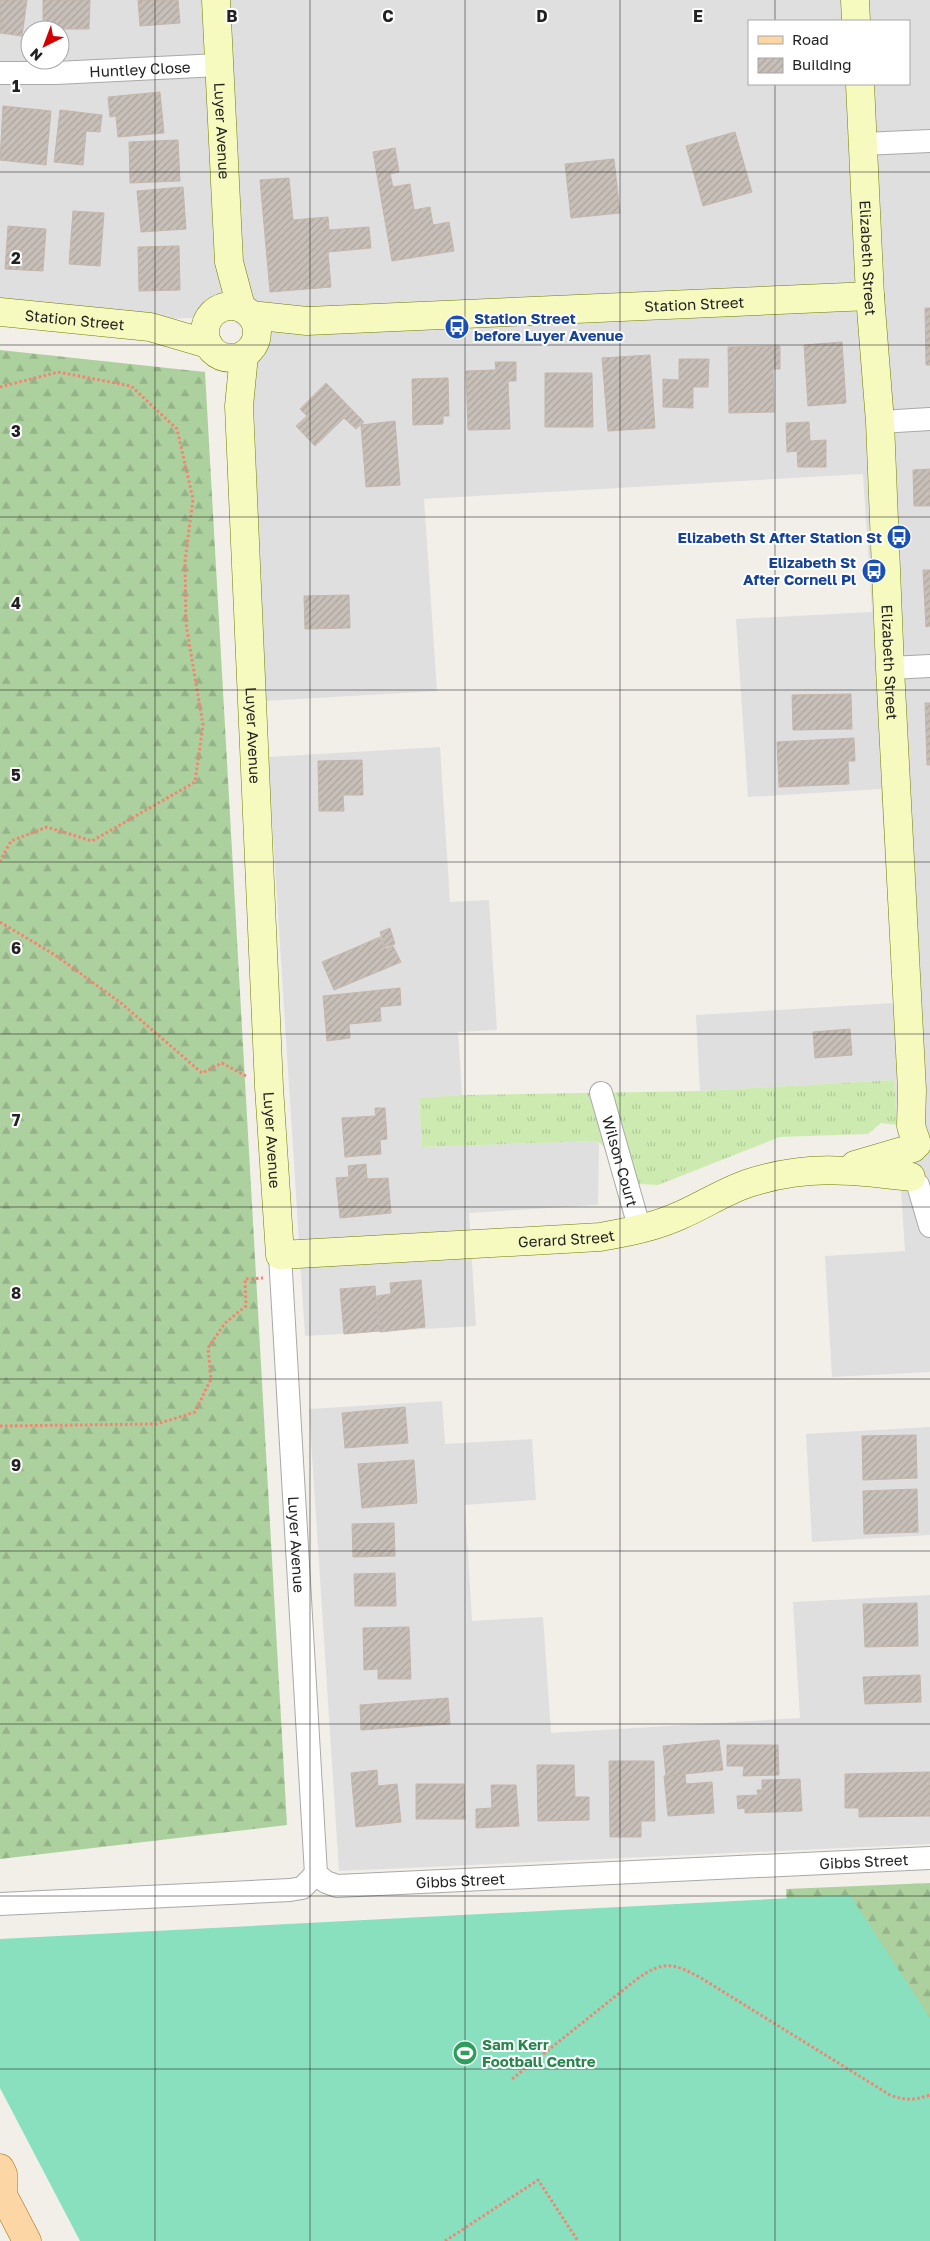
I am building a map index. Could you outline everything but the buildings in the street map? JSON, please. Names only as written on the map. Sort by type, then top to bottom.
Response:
[{"type":"main road","points":[[0,2168],[3,2174],[2,2194],[27,2241]]},
{"type":"street","name":"Luyer Avenue","points":[[216,0],[231,331],[239,406],[269,1087],[316,1874]]},
{"type":"street","points":[[855,0],[856,20]]},
{"type":"street","name":"Huntley Close","points":[[0,73],[56,73],[219,65]]},
{"type":"street","name":"Elizabeth Street","points":[[860,85],[870,296],[880,422],[890,668],[912,1090],[911,1126],[922,1140]]},
{"type":"street","points":[[863,144],[930,141]]},
{"type":"street","name":"Station Street","points":[[0,312],[150,327],[231,331],[307,320],[870,296]]},
{"type":"street","points":[[880,422],[930,419]]},
{"type":"street","points":[[890,668],[930,666]]},
{"type":"street","name":"Wilson Court","points":[[601,1093],[640,1230]]},
{"type":"street","points":[[922,1140],[908,1162],[919,1184],[930,1226]]},
{"type":"street","name":"Gerard Street","points":[[841,1169],[922,1140]]},
{"type":"street","name":"Gerard Street","points":[[280,1265],[600,1237],[640,1230],[681,1216],[716,1197],[749,1183],[808,1170],[841,1169],[919,1184]]},
{"type":"street","name":"Gibbs Street","points":[[316,1874],[326,1882],[337,1886],[930,1858]]},
{"type":"street","points":[[0,1904],[290,1890],[302,1888],[316,1874]]},
{"type":"path","points":[[0,387],[58,372],[131,386],[177,428],[194,500],[185,561],[186,624],[203,725],[196,782],[92,841],[47,827],[11,841],[0,861]]},
{"type":"path","points":[[0,922],[55,955],[121,1003],[202,1073],[222,1064],[269,1087]]},
{"type":"path","points":[[0,1426],[158,1424],[196,1412],[211,1379],[208,1348],[226,1323],[246,1306],[245,1279],[280,1265]]},
{"type":"path","points":[[512,2079],[637,1979],[652,1968],[667,1964],[683,1968],[701,1978],[890,2095],[903,2100],[919,2099],[930,2095]]},
{"type":"path","points":[[445,2241],[538,2180],[578,2241]]},
{"type":"shaded area","points":[[0,0],[930,0],[930,1372],[832,1377],[825,1256],[905,1251],[894,1080],[700,1091],[696,1015],[894,1003],[881,789],[748,797],[736,619],[872,612],[863,474],[424,499],[437,691],[265,701],[251,335],[227,316],[151,320],[0,305]]},
{"type":"shaded area","points":[[440,747],[450,902],[489,900],[497,1030],[458,1032],[462,1095],[419,1098],[422,1147],[599,1141],[598,1205],[469,1213],[476,1326],[305,1336],[268,757]]},
{"type":"shaded area","points":[[442,1401],[445,1444],[532,1439],[536,1500],[465,1505],[472,1621],[543,1617],[551,1733],[800,1718],[793,1602],[930,1595],[930,1844],[339,1871],[309,1409]]},
{"type":"shaded area","points":[[930,1427],[930,1535],[812,1542],[806,1434]]},
{"type":"green space","points":[[0,350],[205,372],[287,1825],[0,1859]]},
{"type":"green space","points":[[894,1080],[897,1125],[881,1123],[868,1134],[780,1137],[658,1185],[639,1184],[598,1141],[422,1147],[419,1098],[462,1095],[700,1091]]},
{"type":"green space","points":[[930,1883],[930,2072],[788,1927],[786,1889]]},
{"type":"green space","name":"Sam Kerr Football Centre","points":[[850,1895],[930,2018],[930,2241],[80,2241],[0,2088],[0,1939]]},
{"type":"place","name":"Station Street before Luyer Avenue","points":[[457,327]]},
{"type":"place","name":"Elizabeth St After Station St","points":[[899,537]]},
{"type":"place","name":"Elizabeth St After Cornell Pl","points":[[874,571]]},
{"type":"place","name":"Sam Kerr Football Centre","points":[[465,2053]]}]
